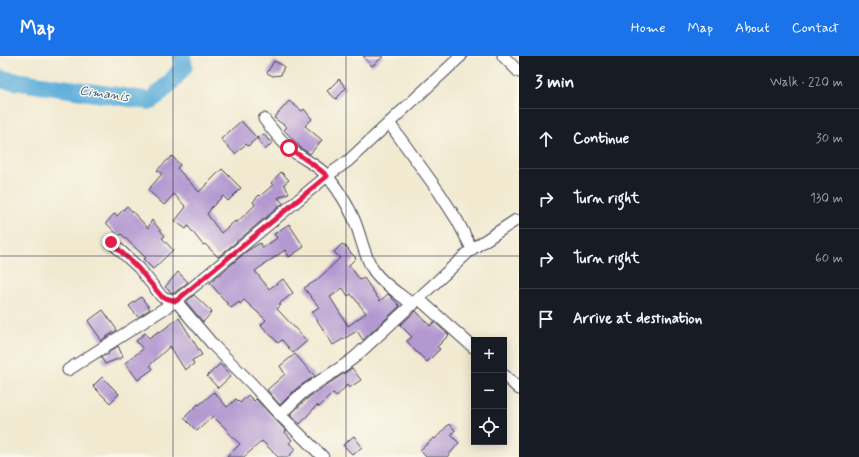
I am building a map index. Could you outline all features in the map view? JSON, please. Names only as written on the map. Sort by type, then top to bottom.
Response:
[{"type":"street","points":[[68,370],[176,301],[327,176],[348,161],[461,56]]},
{"type":"street","points":[[503,56],[519,72]]},
{"type":"street","points":[[264,119],[289,148],[303,159],[319,168],[327,176],[346,203],[353,217],[368,259],[374,271],[381,279],[416,302],[471,346]]},
{"type":"street","points":[[388,123],[439,192],[457,220],[472,249]]},
{"type":"street","points":[[280,415],[305,391],[339,370],[355,357],[472,249],[516,220]]},
{"type":"street","points":[[111,242],[138,268],[162,297],[176,301],[214,346],[280,415],[323,457]]},
{"type":"street","points":[[507,378],[519,388]]},
{"type":"building","points":[[363,56],[384,56],[372,66]]},
{"type":"building","points":[[274,61],[284,66],[281,75],[273,76],[267,73]]},
{"type":"building","points":[[339,79],[346,88],[336,99],[327,91]]},
{"type":"building","points":[[289,101],[302,111],[304,109],[312,119],[305,126],[322,140],[310,154],[302,149],[284,130],[287,127],[274,118]]},
{"type":"building","points":[[241,121],[257,138],[248,146],[246,144],[235,154],[221,139]]},
{"type":"building","points":[[264,134],[268,140],[273,142],[265,150],[257,138]]},
{"type":"building","points":[[172,156],[180,165],[177,168],[199,192],[222,169],[241,188],[228,201],[223,196],[207,214],[221,233],[235,221],[236,223],[255,205],[253,202],[259,195],[260,196],[273,185],[271,183],[281,172],[289,180],[284,184],[289,193],[278,198],[283,203],[218,257],[205,244],[203,245],[188,226],[186,229],[175,221],[186,207],[174,194],[164,205],[148,190],[162,174],[157,170]]},
{"type":"building","points":[[127,206],[148,228],[152,220],[165,236],[162,238],[173,250],[153,269],[143,259],[146,258],[121,234],[119,236],[106,223],[114,214],[117,216]]},
{"type":"building","points":[[289,224],[304,247],[289,257],[285,250],[255,271],[269,289],[283,279],[293,293],[279,304],[281,305],[277,309],[307,341],[293,353],[282,340],[278,343],[261,325],[266,320],[244,300],[240,304],[239,302],[231,308],[210,283],[247,251],[260,243],[263,248],[277,238],[274,234]]},
{"type":"building","points":[[342,244],[349,249],[348,250],[356,258],[349,265],[360,280],[364,278],[380,301],[388,294],[400,306],[363,340],[357,331],[333,345],[312,312],[319,307],[304,288],[317,280],[340,258],[334,252]],"holes":[[[343,288],[348,296],[351,294],[366,313],[348,326],[330,297]]]},
{"type":"building","points":[[178,272],[188,282],[174,293],[165,287]]},
{"type":"building","points":[[194,295],[212,312],[203,322],[186,302]]},
{"type":"building","points":[[141,297],[150,309],[138,317],[129,306]]},
{"type":"building","points":[[103,310],[117,330],[100,341],[100,338],[88,321]]},
{"type":"building","points":[[416,311],[430,326],[434,322],[449,335],[437,347],[440,349],[427,362],[407,341],[412,337],[400,325]]},
{"type":"building","points":[[179,318],[202,355],[192,360],[194,364],[185,370],[170,346],[150,365],[153,369],[138,380],[125,363],[143,349],[136,341],[145,333],[149,338]]},
{"type":"building","points":[[118,346],[123,357],[105,364],[101,357],[109,354],[108,353]]},
{"type":"building","points":[[295,354],[315,376],[297,388],[280,405],[267,390],[285,374],[280,366]]},
{"type":"building","points":[[220,364],[231,376],[218,388],[207,376]]},
{"type":"building","points":[[352,368],[361,380],[349,388],[347,385],[337,396],[333,393],[319,407],[317,405],[300,424],[290,415],[309,397]]},
{"type":"building","points":[[102,377],[119,394],[110,403],[93,386]]},
{"type":"building","points":[[214,392],[227,407],[236,399],[240,403],[248,395],[254,401],[256,399],[286,431],[285,432],[292,440],[289,443],[296,449],[288,457],[278,457],[262,441],[244,457],[227,457],[240,444],[213,416],[197,431],[184,418],[198,404],[199,405]]},
{"type":"building","points":[[449,424],[455,430],[451,435],[459,443],[447,457],[426,457],[420,450],[434,438],[435,439]]},
{"type":"building","points":[[354,436],[362,447],[353,455],[343,445]]},
{"type":"waterway","name":"Cimanis","points":[[0,79],[151,101],[171,82],[184,66],[182,56]]},
{"type":"route","points":[[111,242],[138,268],[162,297],[176,301],[327,176],[319,168],[303,159],[289,148]]}]
